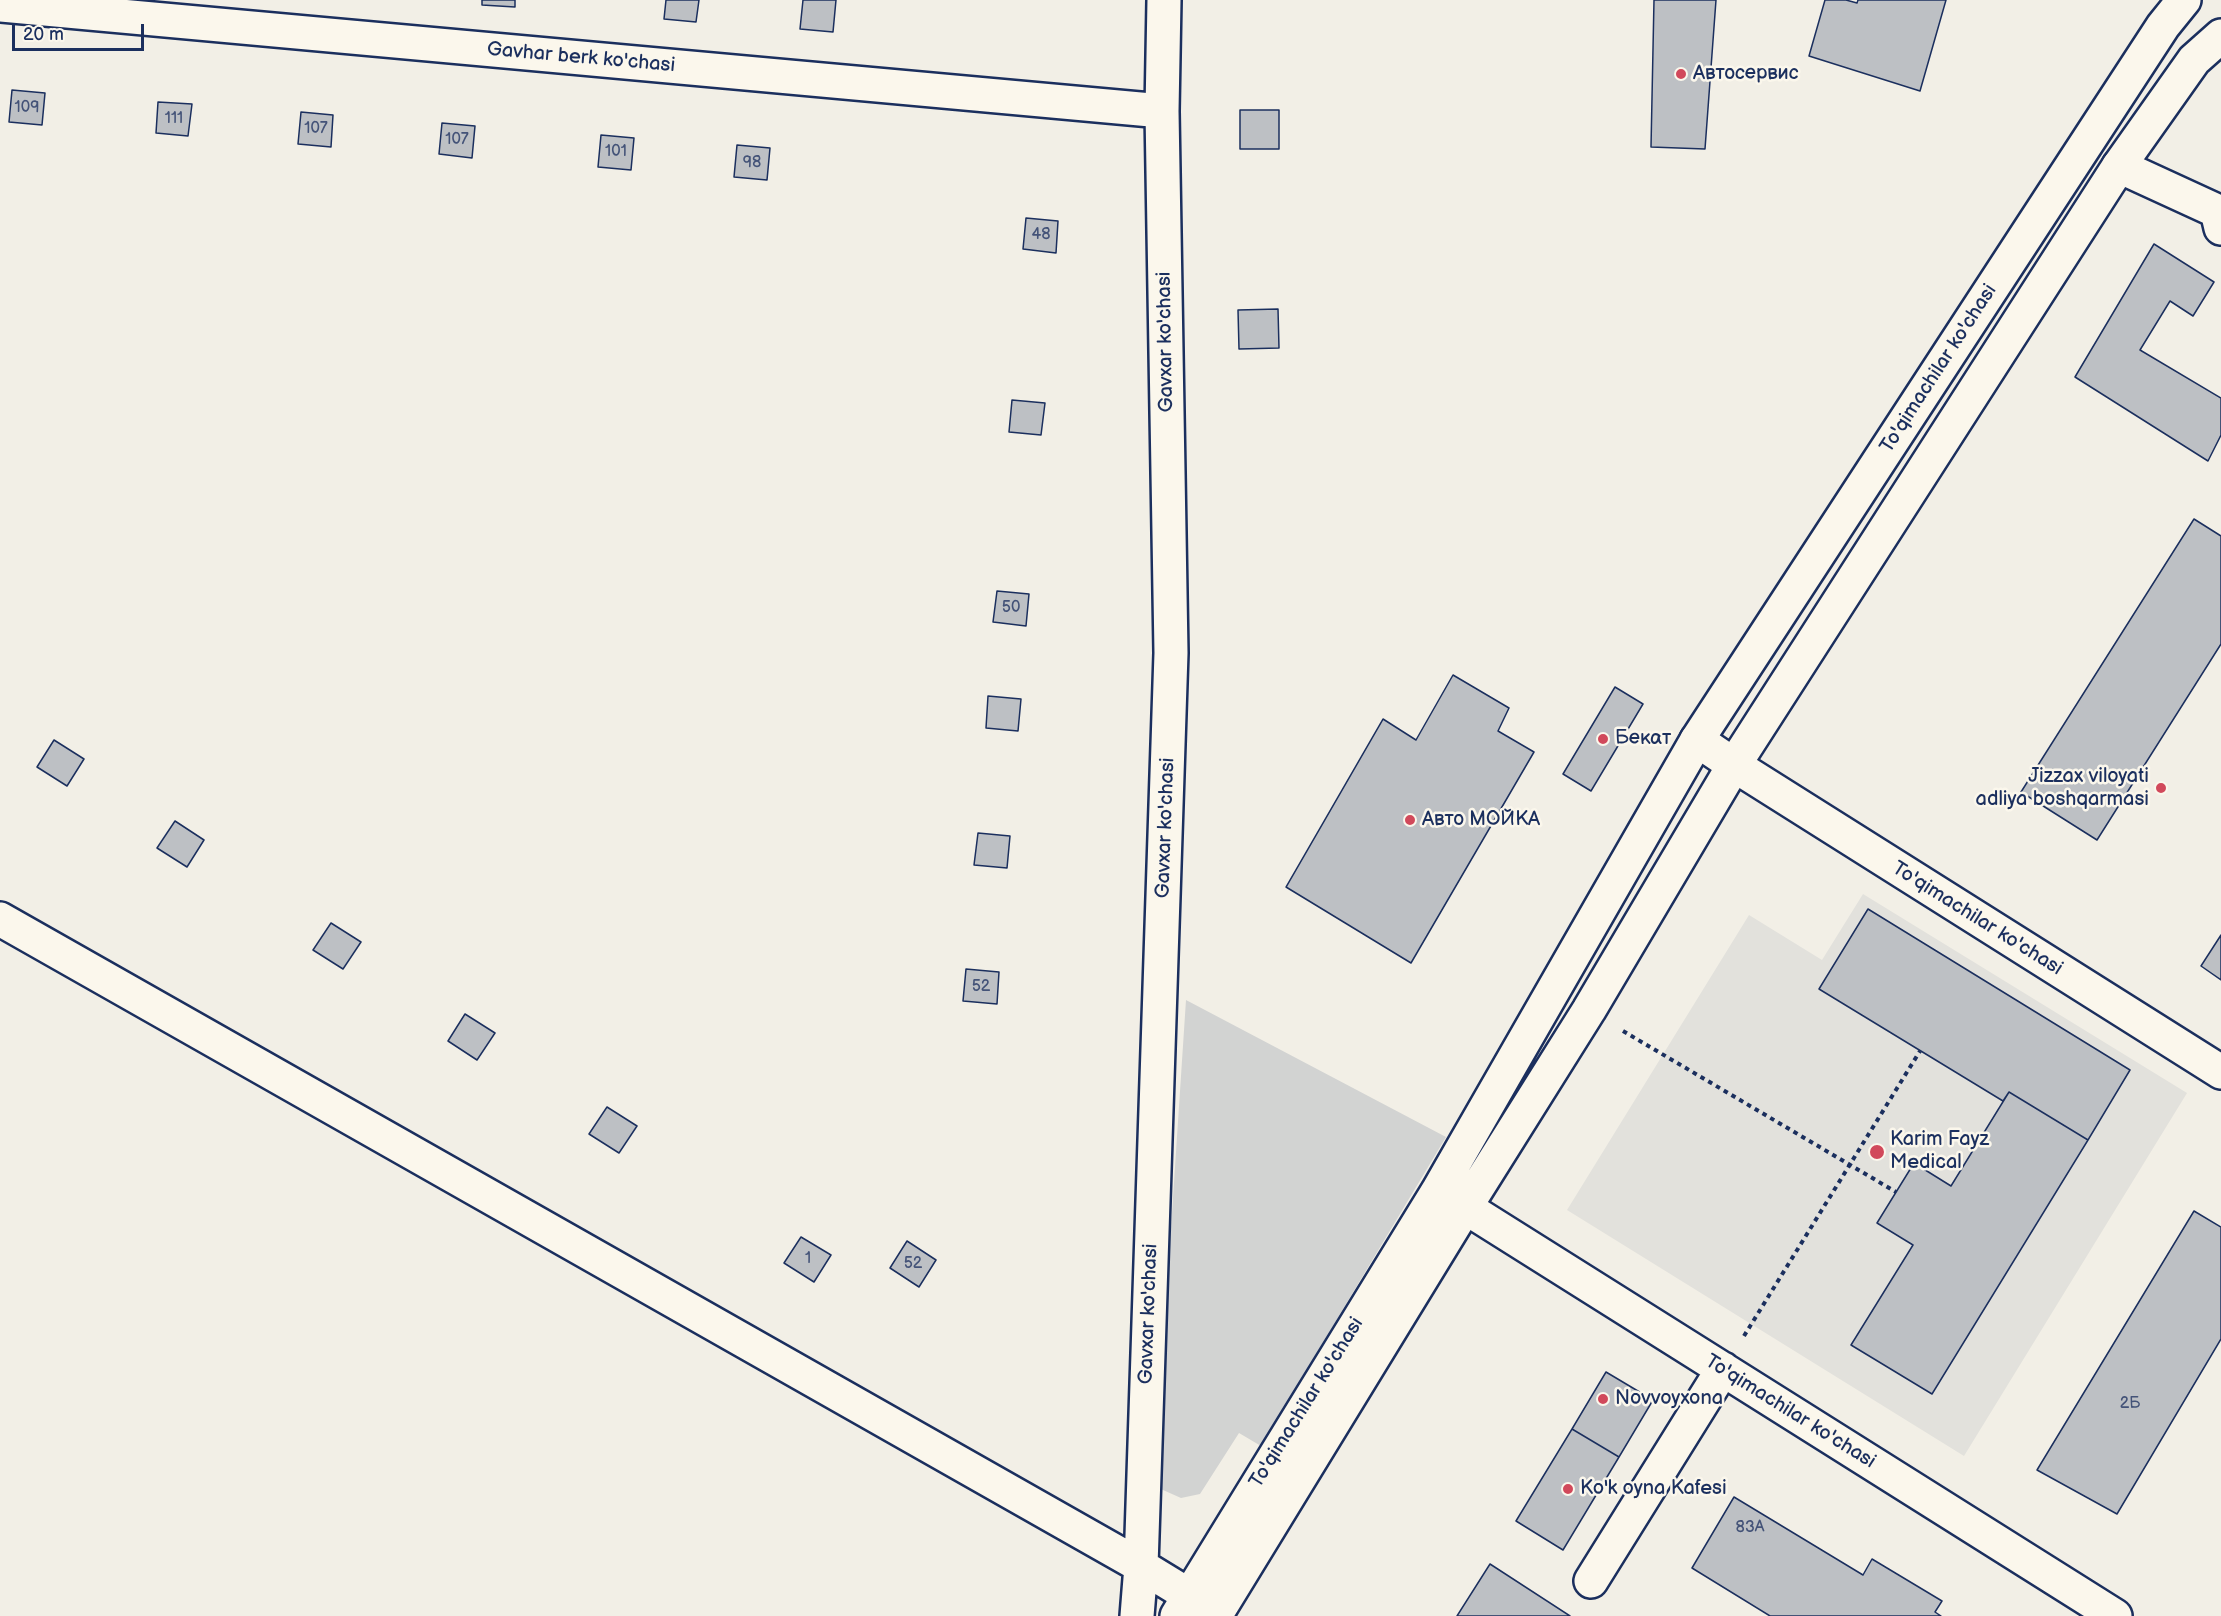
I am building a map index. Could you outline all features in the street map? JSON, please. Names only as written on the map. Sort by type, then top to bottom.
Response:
[{"type":"street","name":"Gavxar ko'chasi","points":[[1137,1616],[1141,1566],[1171,653],[1162,111],[1164,0]]},
{"type":"street","name":"To'qimachilar ko'chasi","points":[[1183,1605],[1438,1191],[1697,740],[2163,26],[2184,0]]},
{"type":"street","name":"Gavhar berk ko'chasi","points":[[0,5],[1162,111]]},
{"type":"street","name":"To'qimachilar ko'chasi","points":[[1216,1614],[1589,1010],[1734,765],[2119,166],[2194,60],[2221,36]]},
{"type":"street","points":[[2119,166],[2217,211],[2221,228]]},
{"type":"street","name":"To'qimachilar ko'chasi","points":[[1697,740],[2221,1072]]},
{"type":"street","points":[[0,919],[1141,1566],[1183,1605],[1216,1614]]},
{"type":"street","name":"To'qimachilar ko'chasi","points":[[1438,1191],[1466,1206],[2115,1616]]},
{"type":"street","points":[[1591,1581],[1723,1369]]},
{"type":"path","points":[[1589,1010],[1896,1192]]},
{"type":"path","points":[[1723,1369],[1920,1051]]},
{"type":"shaded area","name":"Karim Fayz Medical","points":[[1863,894],[2187,1093],[1964,1456],[1567,1210],[1749,915],[1822,960]]},
{"type":"shaded area","points":[[1186,1000],[1446,1137],[1261,1446],[1239,1433],[1200,1494],[1181,1498],[1154,1486]]},
{"type":"building","points":[[482,0],[515,0],[515,7],[482,5]]},
{"type":"building","points":[[666,0],[699,0],[696,22],[664,19]]},
{"type":"building","points":[[803,0],[836,0],[833,32],[800,29]]},
{"type":"building","name":"Автосервис","points":[[1654,0],[1716,0],[1705,149],[1651,147]]},
{"type":"building","points":[[1825,0],[1846,0],[1857,3],[1858,0],[1946,0],[1920,91],[1809,56]]},
{"type":"building","points":[[12,90],[45,93],[42,125],[9,122]]},
{"type":"building","points":[[158,102],[192,104],[188,136],[156,133]]},
{"type":"building","points":[[1240,110],[1279,110],[1279,149],[1240,149]]},
{"type":"building","points":[[301,112],[333,115],[331,147],[298,144]]},
{"type":"building","points":[[442,123],[475,126],[472,158],[439,154]]},
{"type":"building","points":[[601,135],[634,138],[631,170],[598,167]]},
{"type":"building","points":[[737,145],[770,148],[767,180],[734,177]]},
{"type":"building","points":[[1026,218],[1058,221],[1056,253],[1023,249]]},
{"type":"building","points":[[2154,244],[2214,282],[2193,316],[2170,301],[2140,350],[2221,398],[2221,435],[2208,461],[2075,377]]},
{"type":"building","points":[[1278,309],[1279,348],[1239,349],[1238,310]]},
{"type":"building","points":[[1012,400],[1045,403],[1041,435],[1009,432]]},
{"type":"building","points":[[2194,519],[2221,536],[2221,644],[2097,840],[2021,792]]},
{"type":"building","points":[[997,591],[1029,594],[1026,626],[993,622]]},
{"type":"building","name":"Авто МОЙКА","points":[[1453,675],[1509,708],[1498,731],[1534,752],[1411,963],[1286,887],[1383,719],[1416,740]]},
{"type":"building","name":"Бекат","points":[[1615,687],[1643,704],[1591,791],[1563,774]]},
{"type":"building","points":[[988,696],[1021,699],[1018,731],[986,728]]},
{"type":"building","points":[[54,740],[84,759],[67,786],[37,767]]},
{"type":"building","points":[[175,821],[204,840],[187,867],[157,848]]},
{"type":"building","points":[[978,833],[1010,836],[1007,868],[974,865]]},
{"type":"building","points":[[1868,909],[2130,1070],[2088,1140],[2009,1092],[2003,1101],[1819,989]]},
{"type":"building","points":[[331,923],[361,942],[343,969],[313,950]]},
{"type":"building","points":[[2221,935],[2221,980],[2201,966]]},
{"type":"building","points":[[966,969],[999,972],[997,1004],[963,1001]]},
{"type":"building","points":[[465,1014],[495,1033],[477,1060],[448,1041]]},
{"type":"building","points":[[2009,1092],[2088,1140],[1932,1394],[1851,1345],[1913,1245],[1877,1223],[1914,1163],[1951,1186]]},
{"type":"building","points":[[607,1107],[637,1126],[619,1153],[589,1134]]},
{"type":"building","points":[[2194,1211],[2221,1227],[2221,1339],[2117,1514],[2037,1470]]},
{"type":"building","points":[[801,1237],[831,1255],[814,1282],[784,1263]]},
{"type":"building","points":[[907,1241],[936,1260],[919,1287],[890,1268]]},
{"type":"building","points":[[1606,1372],[1653,1400],[1619,1457],[1572,1429]]},
{"type":"building","name":"Ko'k oyna Kafesi","points":[[1572,1429],[1619,1457],[1563,1550],[1516,1521]]},
{"type":"building","points":[[1734,1497],[1863,1575],[1872,1559],[1942,1601],[1935,1612],[1941,1616],[1770,1616],[1692,1568]]},
{"type":"building","points":[[1490,1564],[1570,1616],[1457,1616]]},
{"type":"place","name":"Автосервис","points":[[1681,74]]},
{"type":"place","name":"Бекат","points":[[1603,739]]},
{"type":"place","name":"Jizzax viloyati adliya boshqarmasi","points":[[2161,788]]},
{"type":"place","name":"Авто МОЙКА","points":[[1410,820]]},
{"type":"place","name":"Karim Fayz Medical","points":[[1877,1152]]},
{"type":"place","name":"Novvoyxona","points":[[1603,1399]]},
{"type":"place","name":"Ko'k oyna Kafesi","points":[[1568,1489]]}]
